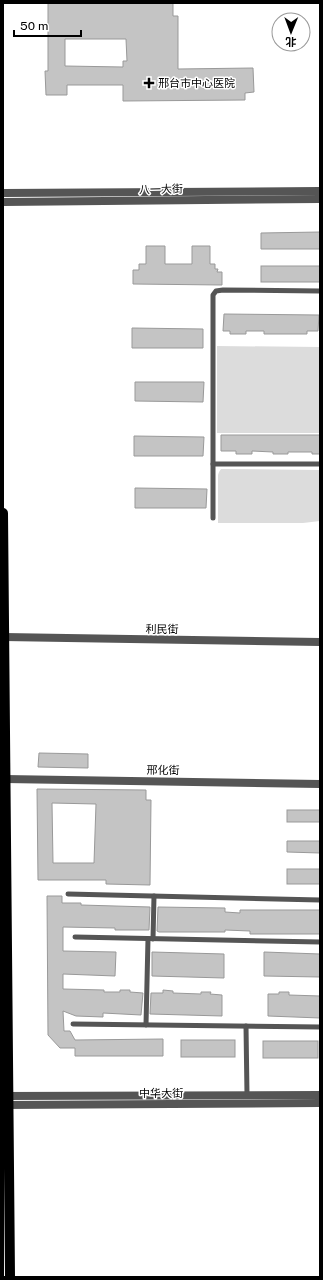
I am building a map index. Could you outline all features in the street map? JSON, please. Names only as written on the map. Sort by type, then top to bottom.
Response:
[{"type":"main road","points":[[3,513],[6,1101],[10,1277]]},
{"type":"street","name":"八一大街","points":[[3,193],[320,190]]},
{"type":"street","name":"八一大街","points":[[3,202],[320,199]]},
{"type":"street","name":"利民街","points":[[4,637],[320,642]]},
{"type":"street","name":"邢化街","points":[[5,779],[320,784]]},
{"type":"street","name":"中华大街","points":[[6,1101],[247,1095],[320,1095]]},
{"type":"street","name":"中华大街","points":[[6,1101],[320,1103]]},
{"type":"lane","points":[[213,518],[213,295],[216,291],[222,290],[320,291]]},
{"type":"lane","points":[[213,464],[320,464]]},
{"type":"lane","points":[[68,894],[320,900]]},
{"type":"lane","points":[[146,1025],[150,939],[154,896]]},
{"type":"lane","points":[[75,937],[320,942]]},
{"type":"lane","points":[[74,1024],[320,1027]]},
{"type":"lane","points":[[246,1026],[247,1095]]},
{"type":"shaded area","points":[[217,346],[320,347],[320,433],[217,433]]},
{"type":"shaded area","points":[[221,469],[320,470],[320,521],[303,523],[218,523],[218,475]]},
{"type":"building","points":[[48,3],[173,3],[173,16],[178,16],[178,69],[253,68],[254,92],[245,93],[245,100],[123,101],[123,85],[67,85],[67,95],[46,95],[45,71],[48,71]],"holes":[[[65,39],[126,39],[127,61],[123,61],[123,67],[65,66]]]},
{"type":"building","points":[[320,232],[320,249],[261,249],[261,233]]},
{"type":"building","points":[[146,246],[165,246],[165,264],[192,264],[192,246],[210,246],[210,264],[215,264],[215,269],[218,269],[217,272],[222,272],[222,285],[133,284],[133,270],[139,270],[139,264],[146,264]]},
{"type":"building","points":[[261,266],[320,266],[320,282],[261,282]]},
{"type":"building","points":[[224,314],[319,315],[318,331],[307,331],[307,334],[264,334],[264,331],[246,331],[246,334],[230,334],[230,331],[223,331]]},
{"type":"building","points":[[132,328],[203,329],[203,348],[132,348]]},
{"type":"building","points":[[135,382],[204,382],[203,402],[135,401]]},
{"type":"building","points":[[221,435],[320,435],[320,454],[312,454],[312,452],[288,452],[288,454],[273,454],[273,452],[252,451],[252,454],[236,454],[236,451],[221,451]]},
{"type":"building","points":[[134,436],[204,437],[203,456],[134,456]]},
{"type":"building","points":[[135,488],[207,489],[206,508],[135,508]]},
{"type":"building","points":[[39,753],[88,754],[88,768],[38,767]]},
{"type":"building","points":[[37,789],[146,790],[146,800],[151,800],[150,885],[106,884],[106,880],[38,880]],"holes":[[[52,803],[96,804],[94,863],[53,863]]]},
{"type":"building","points":[[287,810],[320,810],[320,822],[287,822]]},
{"type":"building","points":[[287,841],[320,841],[320,853],[287,852]]},
{"type":"building","points":[[287,869],[320,869],[320,884],[287,884]]},
{"type":"building","points":[[47,896],[62,896],[62,903],[150,907],[149,930],[63,927],[63,951],[116,952],[115,976],[63,974],[63,989],[104,990],[104,992],[120,992],[120,990],[130,990],[130,992],[143,993],[141,1015],[103,1013],[103,1017],[76,1016],[63,1011],[64,1031],[70,1031],[75,1040],[163,1039],[163,1056],[75,1056],[75,1048],[60,1048],[48,1035]]},
{"type":"building","points":[[158,907],[225,908],[225,912],[240,913],[240,910],[320,910],[320,934],[250,934],[250,931],[225,930],[225,932],[159,932],[157,931]]},
{"type":"building","points":[[152,952],[224,954],[224,978],[152,976]]},
{"type":"building","points":[[264,952],[320,954],[320,977],[264,976]]},
{"type":"building","points":[[163,990],[173,991],[173,993],[201,994],[201,992],[211,992],[210,994],[222,995],[222,1016],[150,1014],[151,993],[163,993]]},
{"type":"building","points":[[279,992],[289,992],[289,995],[320,996],[320,1018],[268,1016],[268,994],[279,994]]},
{"type":"building","points":[[181,1040],[235,1040],[235,1057],[181,1057]]},
{"type":"building","points":[[263,1041],[318,1041],[318,1058],[263,1058]]},
{"type":"place","name":"邢台市中心医院","points":[[149,83]]}]
